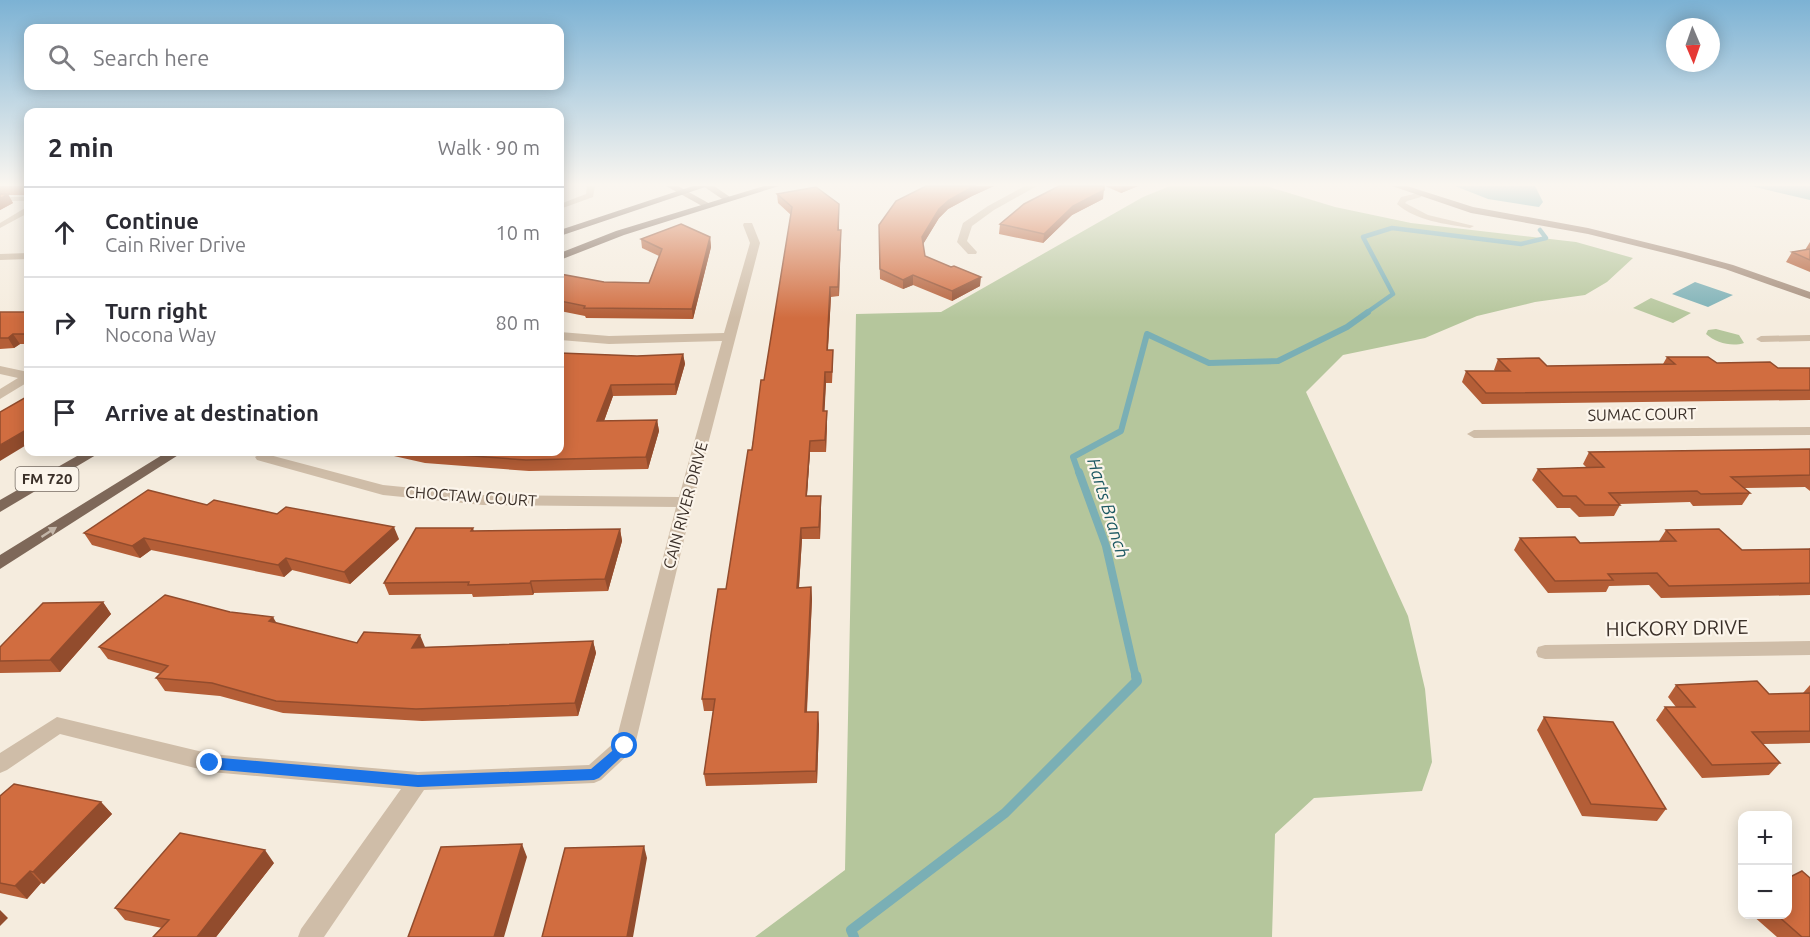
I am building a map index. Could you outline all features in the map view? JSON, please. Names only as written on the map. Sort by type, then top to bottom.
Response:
[{"type":"main road","points":[[564,255],[630,230]]},
{"type":"main road","name":"FM 720","points":[[0,507],[87,456]]},
{"type":"main road","points":[[0,563],[170,456]]},
{"type":"street","name":"CAIN RIVER DRIVE","points":[[418,781],[594,774],[625,746],[685,502],[755,243],[750,230]]},
{"type":"street","points":[[966,230],[962,242],[972,252]]},
{"type":"street","points":[[1581,230],[1729,267],[1810,296]]},
{"type":"street","points":[[564,336],[609,340],[730,337]]},
{"type":"street","points":[[0,370],[24,376]]},
{"type":"street","points":[[0,395],[24,380]]},
{"type":"street","name":"SUMAC COURT","points":[[1474,434],[1810,431]]},
{"type":"street","name":"CHOCTAW COURT","points":[[262,457],[383,490],[483,500],[685,502]]},
{"type":"street","name":"HICKORY DRIVE","points":[[1545,652],[1810,648]]},
{"type":"street","points":[[0,764],[57,725],[210,763],[418,781],[310,937]]},
{"type":"lane","points":[[0,257],[24,256]]},
{"type":"lane","points":[[1761,339],[1810,338]]},
{"type":"green space","points":[[1086,230],[1469,230],[1576,242],[1633,258],[1607,282],[1585,295],[1535,302],[1477,316],[1425,338],[1343,355],[1306,392],[1408,616],[1425,689],[1432,762],[1422,791],[1314,798],[1275,834],[1272,937],[755,937],[845,870],[856,314],[941,312]]},
{"type":"green space","points":[[1651,298],[1691,313],[1673,323],[1633,308]]},
{"type":"green space","points":[[1716,329],[1739,335],[1744,343],[1734,345],[1724,343],[1706,334],[1708,330]]},
{"type":"water","points":[[1695,282],[1733,295],[1708,307],[1672,294]]},
{"type":"building","points":[[666,230],[694,230],[710,237],[692,309],[584,308],[585,306],[564,302],[564,275],[604,282],[649,283],[662,249],[641,239]]},
{"type":"building","points":[[788,230],[841,230],[838,287],[830,287],[827,350],[833,350],[832,372],[825,372],[823,411],[827,411],[825,440],[810,441],[806,496],[821,496],[819,527],[801,528],[797,588],[811,587],[805,712],[818,712],[816,771],[704,774],[715,699],[702,699],[711,634],[718,589],[726,589],[748,450],[752,450],[761,380],[764,380]]},
{"type":"building","points":[[879,230],[926,230],[922,237],[925,256],[981,277],[952,291],[913,275],[903,280],[880,269]]},
{"type":"building","points":[[1025,230],[1048,230],[1044,234]]},
{"type":"building","points":[[1810,249],[1810,260],[1792,252]]},
{"type":"building","points":[[0,312],[24,312],[24,334],[13,334],[8,338],[0,338]]},
{"type":"building","points":[[564,353],[637,356],[683,354],[675,384],[611,385],[597,421],[657,420],[646,457],[526,460],[472,456],[564,456]]},
{"type":"building","points":[[1667,357],[1708,357],[1717,363],[1770,362],[1778,368],[1810,368],[1810,390],[1486,393],[1466,371],[1510,371],[1498,359],[1539,358],[1547,366],[1675,364]]},
{"type":"building","points":[[24,398],[24,431],[0,445],[0,412]]},
{"type":"building","points":[[1810,449],[1810,475],[1731,477],[1750,493],[1701,494],[1697,491],[1609,493],[1620,505],[1585,505],[1576,496],[1563,496],[1538,469],[1604,467],[1589,452]]},
{"type":"building","points":[[148,490],[207,505],[214,500],[277,514],[286,507],[394,527],[344,572],[286,558],[278,565],[144,538],[132,546],[84,533]]},
{"type":"building","points":[[416,528],[473,528],[471,531],[620,529],[605,579],[468,585],[469,582],[384,583]]},
{"type":"building","points":[[1719,529],[1742,550],[1810,549],[1810,583],[1669,586],[1657,573],[1608,574],[1613,580],[1555,581],[1520,538],[1575,537],[1580,543],[1676,541],[1666,530]]},
{"type":"building","points":[[165,595],[230,612],[273,617],[269,621],[357,643],[364,632],[420,635],[412,648],[593,641],[575,703],[416,709],[276,701],[212,683],[156,678],[168,666],[99,647]]},
{"type":"building","points":[[103,602],[50,660],[0,661],[0,647],[43,603]]},
{"type":"building","points":[[1757,681],[1769,694],[1810,693],[1810,731],[1752,732],[1780,763],[1712,765],[1665,707],[1695,707],[1676,685]]},
{"type":"building","points":[[1544,717],[1613,722],[1666,809],[1591,804]]},
{"type":"building","points":[[14,784],[101,802],[33,872],[30,871],[15,886],[0,883],[0,796]]},
{"type":"building","points":[[180,833],[265,850],[197,937],[153,937],[169,920],[115,908]]},
{"type":"building","points":[[522,844],[494,937],[408,937],[441,847]]},
{"type":"building","points":[[644,846],[627,937],[542,937],[565,848]]},
{"type":"building","points":[[1802,871],[1810,878],[1810,937],[1802,937],[1782,919],[1792,919],[1792,876]]},
{"type":"waterway","name":"Harts Branch","points":[[1366,313],[1393,294],[1363,237],[1386,230]]},
{"type":"waterway","name":"Harts Branch","points":[[1406,230],[1521,244],[1546,238],[1540,230]]},
{"type":"waterway","name":"Harts Branch","points":[[1079,474],[1073,457],[1121,431],[1147,334],[1209,363],[1278,361],[1347,327],[1368,312]]},
{"type":"waterway","name":"Harts Branch","points":[[1079,472],[1106,546],[1136,678]]},
{"type":"waterway","name":"Harts Branch","points":[[854,937],[851,930],[1005,813],[1137,681],[1136,676]]},
{"type":"route","points":[[210,763],[418,781],[594,774],[625,746]]}]
